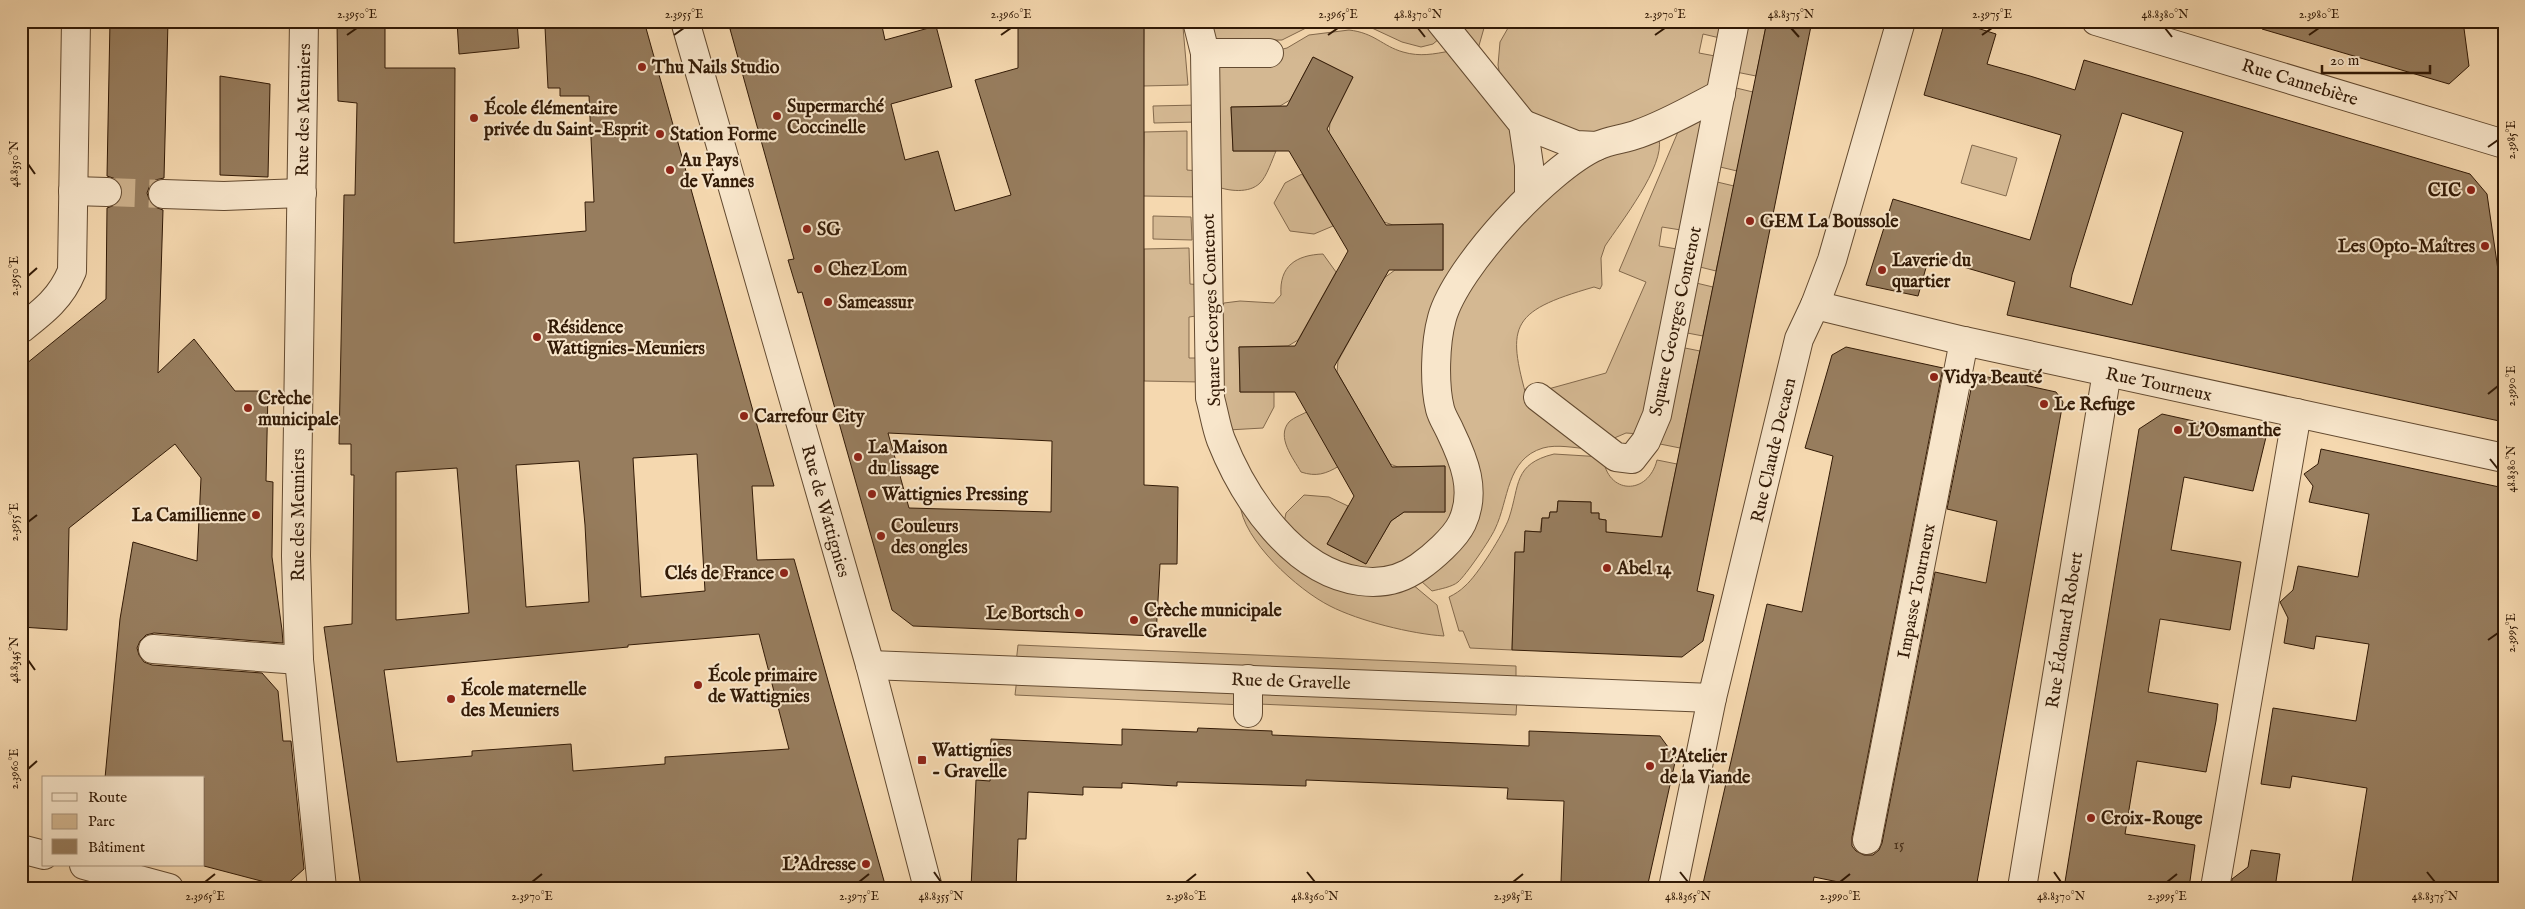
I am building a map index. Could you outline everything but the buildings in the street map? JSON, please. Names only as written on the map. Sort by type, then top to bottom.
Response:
[{"type":"street","points":[[21,328],[46,309],[65,289],[72,271],[76,21]]},
{"type":"street","name":"Rue des Meuniers","points":[[304,21],[296,556],[299,660],[322,888]]},
{"type":"street","name":"Rue de Wattignies","points":[[685,21],[870,664],[928,888]]},
{"type":"street","name":"Square Georges Contenot","points":[[1197,21],[1205,53],[1210,398],[1220,438],[1238,475],[1276,534],[1316,566],[1348,579],[1378,583],[1408,576],[1435,556],[1462,524],[1470,494],[1464,462],[1440,410],[1436,362],[1442,318],[1456,286],[1473,261],[1529,195],[1563,167],[1597,146],[1638,134],[1720,94]]},
{"type":"street","points":[[1440,21],[1523,124],[1576,145],[1597,146]]},
{"type":"street","name":"Square Georges Contenot","points":[[1538,397],[1616,457],[1632,459],[1646,441],[1657,415],[1735,21]]},
{"type":"street","name":"Rue Claude Decaen","points":[[1673,888],[1712,698],[1799,339],[1815,305],[1832,260],[1901,21]]},
{"type":"street","name":"Rue Cannebière","points":[[2096,21],[2504,144]]},
{"type":"street","points":[[1205,53],[1270,53]]},
{"type":"street","points":[[1523,124],[1528,164],[1529,195]]},
{"type":"street","points":[[73,190],[107,192]]},
{"type":"street","points":[[163,194],[224,196],[302,193]]},
{"type":"street","name":"Rue Tourneux","points":[[1815,305],[1964,342],[2504,458]]},
{"type":"street","name":"Impasse Tourneux","points":[[1868,840],[1964,342]]},
{"type":"street","name":"Rue Édouard Robert","points":[[2022,888],[2107,372]]},
{"type":"street","points":[[2215,888],[2297,413]]},
{"type":"street","points":[[154,649],[299,660]]},
{"type":"street","name":"Rue de Gravelle","points":[[870,664],[1712,698]]},
{"type":"street","points":[[1248,680],[1248,713]]},
{"type":"street","points":[[21,849],[42,854]]},
{"type":"street","points":[[88,866],[169,888]]},
{"type":"green space","points":[[1144,21],[1189,21],[1190,26],[1183,27],[1188,85],[1143,86]]},
{"type":"green space","points":[[1206,21],[1427,21],[1440,38],[1433,44],[1421,47],[1402,42],[1359,22],[1308,27],[1282,40],[1220,41],[1214,38]]},
{"type":"green space","points":[[1448,21],[1486,21],[1476,56]]},
{"type":"green space","points":[[1512,21],[1712,21],[1712,23],[1722,25],[1720,38],[1703,34],[1699,53],[1715,56],[1710,83],[1699,94],[1595,139],[1542,126],[1501,82],[1498,65],[1500,42]]},
{"type":"green space","points":[[1745,21],[1767,21],[1756,76],[1736,72]]},
{"type":"green space","points":[[1349,30],[1365,34],[1409,54],[1450,51],[1515,131],[1519,180],[1514,195],[1435,313],[1457,473],[1457,509],[1437,539],[1412,561],[1377,571],[1327,561],[1283,527],[1286,513],[1304,495],[1329,497],[1348,506],[1327,544],[1366,564],[1391,521],[1404,512],[1445,512],[1445,466],[1398,467],[1390,464],[1337,372],[1338,361],[1384,278],[1395,270],[1443,270],[1443,224],[1393,225],[1384,222],[1329,133],[1330,123],[1353,77],[1313,57],[1290,100],[1280,106],[1231,107],[1233,151],[1276,151],[1265,176],[1260,183],[1250,189],[1226,189],[1215,186],[1218,64],[1287,48],[1309,35]]},
{"type":"green space","points":[[1732,87],[1753,92],[1737,171],[1716,166]]},
{"type":"green space","points":[[1198,105],[1198,122],[1154,123],[1153,106]]},
{"type":"green space","points":[[1683,120],[1701,120],[1703,123],[1681,230],[1662,227],[1659,246],[1677,249],[1640,434],[1626,433],[1612,439],[1541,391],[1606,373],[1646,282],[1619,271]]},
{"type":"green space","points":[[1187,131],[1187,170],[1199,171],[1200,197],[1143,196],[1144,132]]},
{"type":"green space","points":[[1659,139],[1659,150],[1649,178],[1631,209],[1605,246],[1601,258],[1602,285],[1600,289],[1594,287],[1544,305],[1529,315],[1520,326],[1517,341],[1518,358],[1530,409],[1540,404],[1589,449],[1560,446],[1548,447],[1531,453],[1522,461],[1510,482],[1495,529],[1478,557],[1458,582],[1449,587],[1432,591],[1421,581],[1458,548],[1458,419],[1450,397],[1447,369],[1455,320],[1467,291],[1488,260],[1579,161]]},
{"type":"green space","points":[[1972,145],[2017,158],[2006,196],[1961,183]]},
{"type":"green space","points":[[1302,174],[1333,226],[1314,234],[1290,231],[1274,203],[1285,183]]},
{"type":"green space","points":[[1713,181],[1734,186],[1716,271],[1696,266]]},
{"type":"green space","points":[[1153,216],[1191,217],[1192,240],[1153,239]]},
{"type":"green space","points":[[1189,248],[1190,284],[1202,285],[1203,315],[1189,317],[1189,358],[1201,358],[1201,382],[1144,381],[1144,249]]},
{"type":"green space","points":[[1323,254],[1336,272],[1298,340],[1288,346],[1239,347],[1240,392],[1274,392],[1274,407],[1263,428],[1228,430],[1220,397],[1217,314],[1224,303],[1240,301],[1274,303],[1281,295],[1283,276],[1291,264],[1305,257]]},
{"type":"green space","points":[[1692,282],[1713,287],[1703,336],[1682,332]]},
{"type":"green space","points":[[1680,347],[1700,351],[1680,448],[1660,444]]},
{"type":"green space","points":[[1310,410],[1339,466],[1321,474],[1301,472],[1290,454],[1285,441],[1285,428],[1289,422]]},
{"type":"green space","points":[[1554,454],[1603,457],[1606,470],[1612,479],[1619,484],[1628,486],[1637,485],[1645,480],[1652,472],[1657,460],[1677,464],[1661,540],[1606,532],[1606,520],[1599,519],[1599,513],[1591,513],[1591,502],[1558,501],[1557,512],[1550,512],[1549,518],[1542,518],[1540,532],[1525,531],[1524,552],[1515,553],[1512,650],[1470,648],[1463,631],[1459,631],[1449,597],[1470,581],[1496,543],[1509,518],[1520,477],[1525,470],[1541,458]]},
{"type":"green space","points":[[1240,503],[1273,543],[1412,584],[1437,605],[1444,636],[1417,633],[1370,622],[1342,612],[1317,598],[1288,576],[1261,548],[1243,517]]},
{"type":"green space","points":[[1018,645],[1516,666],[1516,684],[1016,663]]},
{"type":"green space","points":[[1017,678],[1244,686],[1244,705],[1015,695]]},
{"type":"green space","points":[[1259,688],[1517,698],[1516,715],[1258,704]]},
{"type":"tunnel","points":[[107,192],[163,194]]},
{"type":"place","name":"Thu Nails Studio","points":[[642,67]]},
{"type":"place","name":"Supermarché Coccinelle","points":[[777,116]]},
{"type":"place","name":"École élémentaire privée du Saint-Esprit","points":[[474,118]]},
{"type":"place","name":"Station Forme","points":[[660,134]]},
{"type":"place","name":"Au Pays de Vannes","points":[[670,170]]},
{"type":"place","name":"CIC","points":[[2471,190]]},
{"type":"place","name":"GEM La Boussole","points":[[1750,221]]},
{"type":"place","name":"SG","points":[[807,229]]},
{"type":"place","name":"Les Opto-Maîtres","points":[[2485,246]]},
{"type":"place","name":"Chez Lom","points":[[818,269]]},
{"type":"place","name":"Laverie du quartier","points":[[1882,270]]},
{"type":"place","name":"Sameassur","points":[[828,302]]},
{"type":"place","name":"Résidence Wattignies-Meuniers","points":[[537,337]]},
{"type":"place","name":"Vidya Beauté","points":[[1934,377]]},
{"type":"place","name":"Le Refuge","points":[[2044,404]]},
{"type":"place","name":"Crèche municipale","points":[[248,408]]},
{"type":"place","name":"Carrefour City","points":[[744,416]]},
{"type":"place","name":"L'Osmanthe","points":[[2178,430]]},
{"type":"place","name":"La Maison du lissage","points":[[858,457]]},
{"type":"place","name":"Wattignies Pressing","points":[[872,494]]},
{"type":"place","name":"La Camillienne","points":[[256,515]]},
{"type":"place","name":"Couleurs des ongles","points":[[881,536]]},
{"type":"place","name":"Abel 14","points":[[1607,568]]},
{"type":"place","name":"Clés de France","points":[[784,573]]},
{"type":"place","name":"Le Bortsch","points":[[1079,613]]},
{"type":"place","name":"Crèche municipale Gravelle","points":[[1134,620]]},
{"type":"place","name":"École primaire de Wattignies","points":[[698,685]]},
{"type":"place","name":"École maternelle des Meuniers","points":[[451,699]]},
{"type":"place","name":"Wattignies - Gravelle","points":[[922,760]]},
{"type":"place","name":"L'Atelier de la Viande","points":[[1650,766]]},
{"type":"place","name":"Croix-Rouge","points":[[2091,818]]},
{"type":"place","name":"L’Adresse","points":[[866,864]]}]
